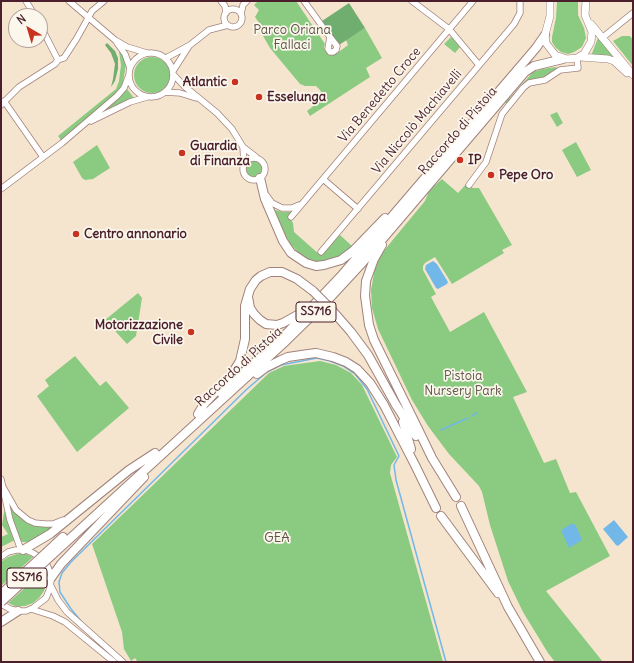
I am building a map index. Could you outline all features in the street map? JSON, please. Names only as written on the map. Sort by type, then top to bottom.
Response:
[{"type":"highway","name":"Raccordo di Pistoia","points":[[1,603],[50,553],[288,332],[330,289],[545,36]]},
{"type":"highway","name":"Raccordo di Pistoia","points":[[157,454],[233,390],[326,302],[400,218],[522,74],[534,66],[563,59]]},
{"type":"highway","points":[[261,178],[264,200],[286,247],[301,261],[316,266],[331,264],[344,258],[422,182]]},
{"type":"highway","points":[[400,218],[393,232],[378,252],[370,270],[366,281],[366,310],[374,340],[432,458]]},
{"type":"highway","points":[[198,414],[204,404],[230,377],[240,361],[244,346],[245,306],[252,285],[256,280],[265,274],[274,272],[286,273],[313,291],[351,332],[368,355],[396,405],[432,458],[456,497]]},
{"type":"highway","points":[[248,296],[252,311],[257,318],[266,324],[277,325],[298,316],[330,289]]},
{"type":"highway","points":[[233,390],[265,368],[288,357],[316,353],[340,359],[357,369],[370,383],[391,419],[436,508]]},
{"type":"highway","points":[[396,405],[407,432],[415,465]]},
{"type":"highway","points":[[22,550],[43,539],[129,470],[157,454]]},
{"type":"highway","points":[[51,582],[61,564],[152,468],[157,454]]},
{"type":"highway","points":[[461,506],[508,606],[537,662]]},
{"type":"highway","points":[[441,516],[508,606]]},
{"type":"highway","name":"Raccordo di Pistoia","points":[[1,594],[50,553]]},
{"type":"highway","points":[[1,622],[18,611]]},
{"type":"highway","points":[[515,619],[540,662]]},
{"type":"highway","points":[[515,619],[545,662]]},
{"type":"main road","points":[[550,1],[550,16],[545,36],[549,49],[555,55],[563,59],[578,57],[611,60],[633,78]]},
{"type":"main road","points":[[578,57],[586,52],[592,39],[592,32],[584,11],[586,1]]},
{"type":"main road","points":[[586,19],[633,75]]},
{"type":"street","points":[[69,1],[115,40],[127,47],[147,53],[158,53],[166,58],[174,73],[199,99],[221,117],[232,129],[243,147],[261,159],[265,165],[265,171],[261,178],[265,191],[272,203],[282,208],[295,207],[303,203]]},
{"type":"street","points":[[43,157],[3,103],[16,89],[67,55],[93,11],[104,1]]},
{"type":"street","points":[[210,30],[228,25],[234,27],[239,25],[242,21],[224,6],[221,1]]},
{"type":"street","points":[[304,1],[330,37]]},
{"type":"street","points":[[412,1],[450,29],[479,65]]},
{"type":"street","name":"Via Benedetto Croce","points":[[291,217],[473,1]]},
{"type":"street","name":"Via Niccolò Machiavelli","points":[[321,252],[516,20],[521,10],[520,1]]},
{"type":"street","points":[[166,58],[190,44],[245,3]]},
{"type":"street","points":[[228,25],[225,21],[232,13]]},
{"type":"street","points":[[602,38],[633,13]]},
{"type":"street","points":[[115,40],[125,54],[130,68]]},
{"type":"street","points":[[48,41],[58,60]]},
{"type":"street","points":[[87,123],[130,102],[157,96],[165,92],[171,84],[174,73],[190,44]]},
{"type":"street","points":[[1,189],[87,123],[120,93],[129,75],[130,68],[137,58],[147,53]]},
{"type":"street","points":[[469,185],[486,162],[501,116],[510,104],[528,84],[545,80],[560,70],[578,68],[578,57]]},
{"type":"street","points":[[129,75],[130,81],[134,88],[141,94],[148,97]]},
{"type":"street","points":[[165,92],[180,92],[199,99]]},
{"type":"street","points":[[243,147],[244,163],[242,169],[245,176],[252,180],[261,178]]},
{"type":"street","points":[[244,163],[248,159],[256,157]]},
{"type":"street","points":[[323,179],[358,209]]},
{"type":"street","points":[[2,482],[16,510],[31,521],[42,524],[50,524],[57,523],[71,517]]},
{"type":"street","points":[[2,482],[10,520],[22,550]]},
{"type":"street","points":[[1,557],[11,551],[22,550],[33,553],[42,559],[48,567],[51,582],[58,600],[64,609],[123,662]]},
{"type":"street","points":[[1,603],[7,608],[18,611],[31,609],[44,600],[51,582]]},
{"type":"street","points":[[31,609],[53,616],[65,622],[114,662]]},
{"type":"green space","name":"Parco Oriana Fallaci","points":[[258,1],[296,1],[325,44],[325,50],[330,55],[340,51],[348,45],[346,40],[365,28],[382,58],[366,68],[370,77],[310,116],[307,111],[321,100],[322,94],[316,86],[305,86],[300,84],[270,48],[259,29],[262,27],[255,17],[259,10],[254,5]]},
{"type":"green space","points":[[557,1],[578,1],[578,15],[584,28],[586,38],[582,47],[568,54],[561,52],[552,42]]},
{"type":"green space","points":[[349,3],[365,28],[339,45],[322,21]]},
{"type":"green space","points":[[622,36],[630,36],[633,40],[633,66],[613,41]]},
{"type":"green space","points":[[451,37],[460,47],[455,53],[444,44]]},
{"type":"green space","points":[[598,38],[613,55],[612,56],[591,56]]},
{"type":"green space","points":[[107,43],[115,51],[118,58],[118,69],[115,81],[111,87],[115,64],[111,53],[105,45]]},
{"type":"green space","points":[[119,51],[122,54],[126,64],[123,82],[119,91],[61,140],[58,136],[116,89],[119,81],[121,65]]},
{"type":"green space","points":[[152,57],[162,60],[167,65],[170,75],[167,85],[162,90],[152,93],[142,90],[137,85],[134,75],[137,65],[142,60]]},
{"type":"green space","points":[[556,67],[557,69],[548,77],[532,80],[507,104],[503,101],[510,98],[533,72]]},
{"type":"green space","points":[[126,89],[134,98],[99,115],[118,98]]},
{"type":"green space","points":[[557,112],[563,123],[557,127],[550,115]]},
{"type":"green space","points":[[576,142],[591,170],[577,177],[562,150]]},
{"type":"green space","points":[[97,145],[110,168],[93,179],[85,180],[82,178],[73,162]]},
{"type":"green space","points":[[254,161],[260,163],[262,169],[260,175],[254,177],[248,175],[246,169],[248,163]]},
{"type":"green space","name":"Pistoia Nursery Park","points":[[442,179],[458,193],[467,183],[473,188],[479,188],[512,245],[502,250],[504,253],[452,284],[435,257],[425,263],[423,270],[436,294],[431,297],[450,332],[484,312],[527,392],[513,397],[544,463],[556,459],[570,493],[576,492],[610,556],[546,591],[603,662],[555,662],[548,653],[523,612],[508,581],[479,486],[449,454],[428,426],[412,400],[378,329],[372,308],[371,290],[375,268],[381,255],[425,201],[429,191]]},
{"type":"green space","points":[[275,210],[293,212],[288,216],[293,223],[294,232],[320,255],[340,235],[353,247],[341,257],[316,263],[306,259],[291,245],[283,231]]},
{"type":"green space","points":[[138,293],[142,298],[136,336],[127,344],[105,320]]},
{"type":"green space","points":[[75,356],[100,386],[106,381],[129,408],[77,452],[37,396],[49,386],[45,380]]},
{"type":"green space","name":"GEA","points":[[320,361],[336,365],[351,373],[362,385],[397,457],[391,465],[390,473],[443,662],[136,662],[137,661],[135,658],[131,661],[124,649],[122,632],[92,544],[269,373],[284,366]]},
{"type":"green space","points":[[10,508],[27,522],[38,526],[53,527],[32,542],[22,542],[14,527]]},
{"type":"green space","points":[[6,510],[15,540],[1,547],[1,537],[8,534],[2,525],[4,512]]},
{"type":"green space","points":[[17,554],[26,554],[33,557],[1,586],[1,562],[8,557]]},
{"type":"green space","points":[[45,570],[47,577],[46,584],[44,591],[39,598],[33,603],[25,606],[15,606],[8,603]]},
{"type":"water","points":[[433,261],[437,264],[448,282],[438,289],[425,269],[426,265]]},
{"type":"water","points":[[614,520],[628,537],[618,546],[603,529]]},
{"type":"water","points":[[571,524],[576,526],[582,540],[569,548],[561,530]]},
{"type":"waterway","points":[[81,621],[60,592],[59,582],[62,573],[71,562],[247,389],[267,372],[281,365],[317,358],[343,366],[355,374],[367,389],[399,456],[394,465],[396,480],[446,662]]},
{"type":"waterway","points":[[472,416],[477,413]]},
{"type":"waterway","points":[[441,430],[468,418]]},
{"type":"place","name":"Atlantic","points":[[235,82]]},
{"type":"place","name":"Esselunga","points":[[259,97]]},
{"type":"place","name":"Guardia di Finanza","points":[[182,153]]},
{"type":"place","name":"IP","points":[[460,160]]},
{"type":"place","name":"Pepe Oro","points":[[491,175]]},
{"type":"place","name":"Centro annonario","points":[[76,234]]},
{"type":"place","name":"Motorizzazione Civile","points":[[191,332]]}]
